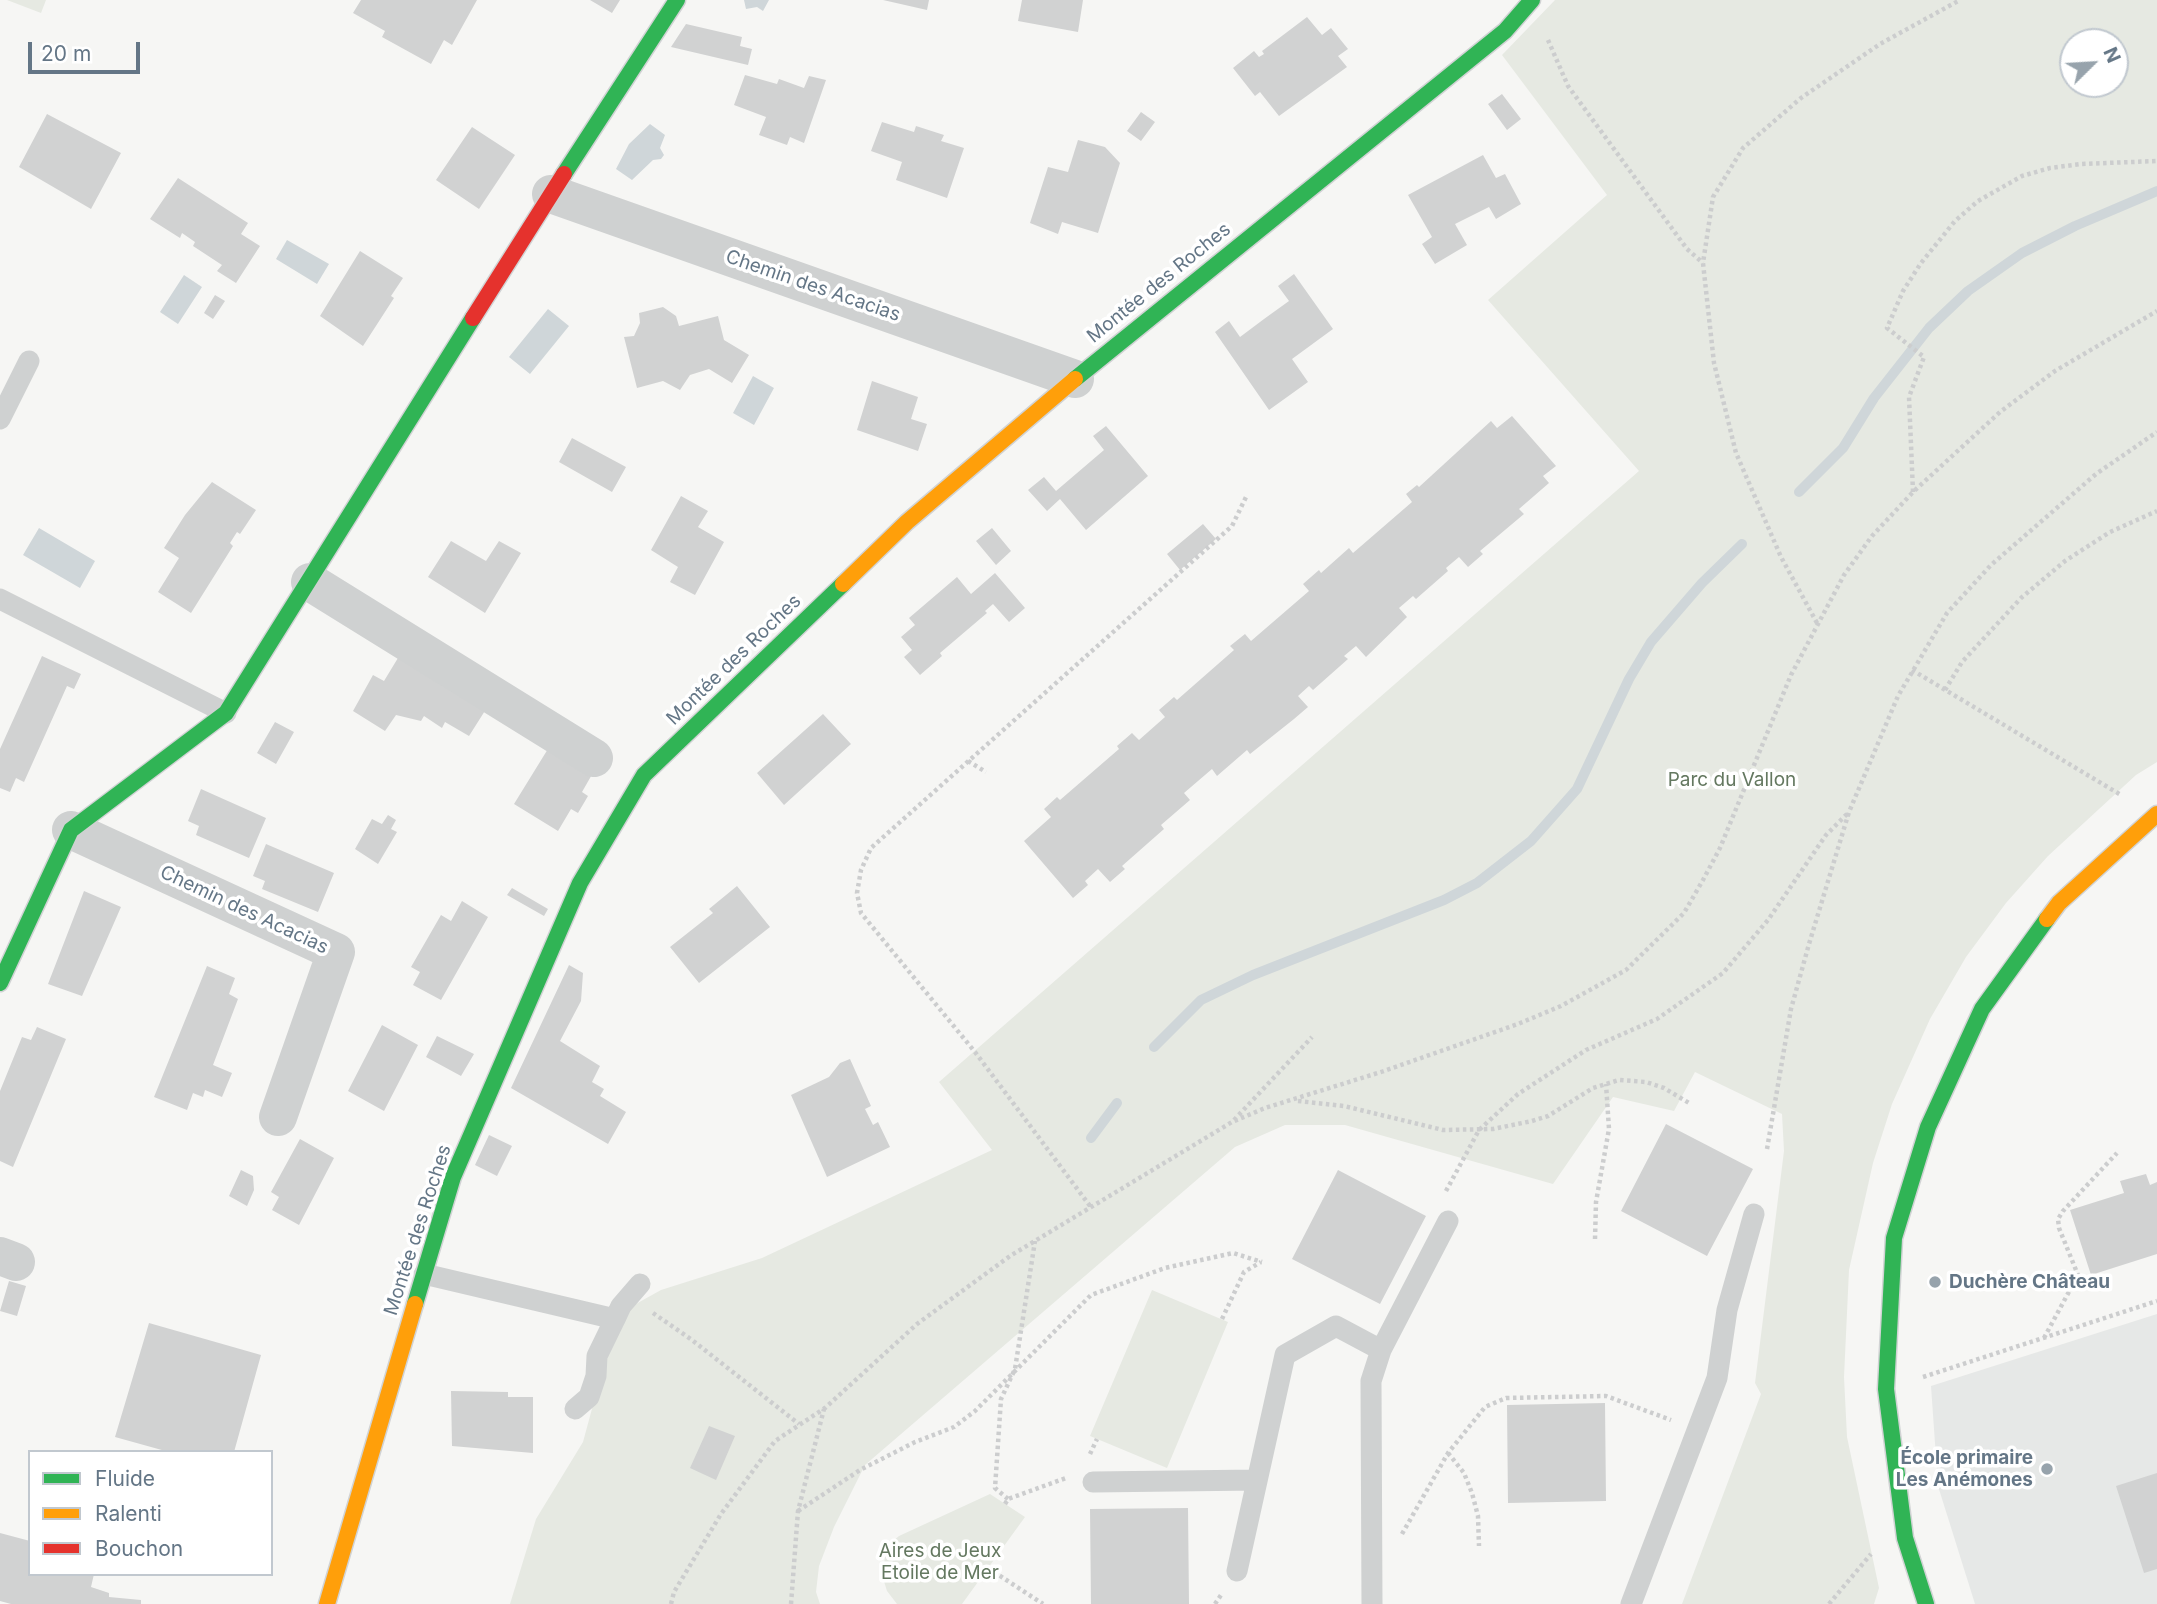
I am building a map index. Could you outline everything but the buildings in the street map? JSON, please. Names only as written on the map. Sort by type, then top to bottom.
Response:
[{"type":"street","points":[[0,983],[71,830],[226,713],[551,194],[677,0]]},
{"type":"street","name":"Montée des Roches","points":[[327,1604],[453,1177],[580,883],[644,775],[907,522],[1075,379],[1505,31],[1532,0]]},
{"type":"street","name":"Chemin des Acacias","points":[[551,194],[1075,379]]},
{"type":"street","points":[[310,582],[594,758]]},
{"type":"street","points":[[1926,1604],[1905,1538],[1886,1389],[1894,1238],[1928,1127],[1982,1009],[2059,903],[2155,815]]},
{"type":"street","name":"Chemin des Acacias","points":[[71,830],[336,952],[278,1117]]},
{"type":"lane","points":[[0,419],[29,361]]},
{"type":"lane","points":[[0,599],[226,713]]},
{"type":"lane","points":[[1631,1604],[1717,1378],[1727,1310],[1754,1214]]},
{"type":"lane","points":[[1372,1595],[1371,1381],[1381,1350],[1448,1221]]},
{"type":"lane","points":[[424,1274],[615,1319]]},
{"type":"lane","points":[[575,1409],[589,1396],[597,1376],[597,1356],[621,1306],[640,1284]]},
{"type":"lane","points":[[1237,1571],[1284,1355],[1336,1326],[1381,1350]]},
{"type":"lane","points":[[1093,1482],[1257,1480]]},
{"type":"path","points":[[1817,623],[1781,557],[1736,453],[1714,363],[1703,263],[1713,197],[1743,148],[1801,98],[1843,68],[1960,0]]},
{"type":"path","points":[[1545,34],[1567,86],[1687,249],[1703,263]]},
{"type":"path","points":[[1913,492],[1909,397],[1924,357],[1888,328],[1903,291],[1939,240],[1978,201],[2022,176],[2050,168],[2157,161]]},
{"type":"path","points":[[671,1604],[674,1592],[721,1514],[775,1441],[825,1408],[917,1324],[963,1288],[1090,1206],[1232,1122],[1265,1108],[1507,1028],[1561,1006],[1626,970],[1684,913],[1720,848],[1785,687],[1844,575],[1872,536],[1913,492],[2000,412],[2105,339],[2157,311]]},
{"type":"path","points":[[1768,1149],[1791,1009],[1849,812],[1898,696],[1912,670],[1947,613],[1991,565],[2096,474],[2157,432]]},
{"type":"path","points":[[1090,1206],[975,1052],[861,913],[857,893],[861,870],[871,848],[1231,526],[1247,495]]},
{"type":"path","points":[[1945,690],[1962,662],[2021,598],[2065,561],[2110,532],[2157,511]]},
{"type":"path","points":[[1912,670],[2155,815]]},
{"type":"path","points":[[968,761],[986,772]]},
{"type":"path","points":[[1448,1221],[1441,1201],[1479,1130],[1497,1110],[1553,1069],[1586,1050],[1657,1019],[1723,973],[1768,920],[1826,835],[1849,812]]},
{"type":"path","points":[[1232,1122],[1312,1037]]},
{"type":"path","points":[[1294,1100],[1344,1106],[1443,1130],[1513,1126],[1548,1116],[1587,1092],[1619,1080],[1646,1082],[1682,1096],[1689,1103]]},
{"type":"path","points":[[1595,1239],[1596,1202],[1609,1129],[1606,1084]]},
{"type":"path","points":[[2043,1339],[2078,1275],[2058,1219],[2117,1153]]},
{"type":"path","points":[[1036,1240],[1015,1369],[1002,1399],[995,1488],[1007,1502],[1069,1477]]},
{"type":"path","points":[[798,1511],[860,1470],[915,1442],[954,1427],[975,1411],[1091,1295],[1165,1268],[1233,1253],[1262,1262],[1244,1272],[1222,1319]]},
{"type":"path","points":[[1886,1389],[2157,1301]]},
{"type":"path","points":[[666,1323],[799,1424]]},
{"type":"path","points":[[1372,1595],[1448,1453],[1485,1407],[1506,1398],[1606,1396],[1697,1430]]},
{"type":"path","points":[[791,1604],[798,1511],[825,1408]]},
{"type":"path","points":[[1448,1453],[1464,1473],[1472,1493],[1478,1516],[1479,1546]]},
{"type":"path","points":[[1829,1604],[1881,1542],[1905,1538]]},
{"type":"path","points":[[988,1568],[1043,1604]]},
{"type":"shaded area","points":[[744,0],[769,0],[763,11],[757,7],[746,9]]},
{"type":"shaded area","points":[[650,124],[665,135],[660,148],[664,155],[661,159],[653,160],[632,180],[616,169],[629,144]]},
{"type":"shaded area","points":[[287,240],[329,264],[317,284],[276,259]]},
{"type":"shaded area","points":[[184,275],[202,287],[178,324],[160,312]]},
{"type":"shaded area","points":[[548,309],[569,326],[530,374],[509,357]]},
{"type":"shaded area","points":[[753,376],[774,388],[754,425],[733,413]]},
{"type":"shaded area","points":[[39,528],[95,561],[80,588],[23,555]]},
{"type":"shaded area","name":"École primaire Les Anémones","points":[[2157,1314],[2157,1604],[1975,1604],[1938,1486],[1931,1386]]},
{"type":"green space","points":[[7,0],[46,0],[41,13]]},
{"type":"green space","name":"Parc du Vallon","points":[[1555,0],[2157,0],[2157,762],[2136,775],[2048,856],[2006,903],[1966,957],[1930,1019],[1892,1104],[1873,1163],[1849,1270],[1844,1377],[1847,1437],[1879,1588],[1874,1604],[1682,1604],[1761,1394],[1755,1383],[1784,1151],[1782,1114],[1695,1072],[1674,1111],[1613,1097],[1553,1184],[1345,1125],[1285,1125],[1235,1147],[865,1465],[834,1527],[819,1566],[816,1592],[820,1604],[510,1604],[536,1519],[583,1442],[613,1331],[625,1310],[661,1290],[762,1258],[992,1150],[939,1082],[1639,471],[1488,300],[1607,195],[1502,55]]},
{"type":"green space","points":[[1152,1290],[1228,1322],[1167,1468],[1090,1436]]},
{"type":"green space","name":"Aires de Jeux Etoile de Mer","points":[[990,1494],[1025,1517],[962,1604],[897,1604],[887,1591],[882,1575],[887,1546],[899,1536]]},
{"type":"waterway","points":[[1799,492],[1843,448],[1874,398],[1929,328],[1968,291],[2022,253],[2075,226],[2157,191]]},
{"type":"waterway","points":[[1154,1047],[1201,1000],[1253,975],[1444,900],[1477,883],[1531,841],[1577,789],[1629,679],[1651,642],[1702,583],[1742,544]]},
{"type":"waterway","points":[[1091,1138],[1117,1103]]},
{"type":"traffic: fast","points":[[564,174],[677,0]]},
{"type":"traffic: fast","points":[[1075,379],[1505,31],[1532,0]]},
{"type":"traffic: fast","points":[[0,983],[71,830],[226,713],[473,318]]},
{"type":"traffic: fast","points":[[415,1304],[453,1177],[580,883],[644,775],[843,584]]},
{"type":"traffic: fast","points":[[1926,1604],[1905,1538],[1886,1389],[1894,1238],[1928,1127],[1982,1009],[2047,919]]},
{"type":"traffic: slow","points":[[843,584],[907,522],[1075,379]]},
{"type":"traffic: slow","points":[[2047,919],[2059,903],[2157,814]]},
{"type":"traffic: slow","points":[[327,1604],[415,1304]]},
{"type":"traffic: jam","points":[[473,318],[564,174]]},
{"type":"place","name":"Duchère Château","points":[[1935,1282]]},
{"type":"place","name":"École primaire Les Anémones","points":[[2047,1469]]}]
